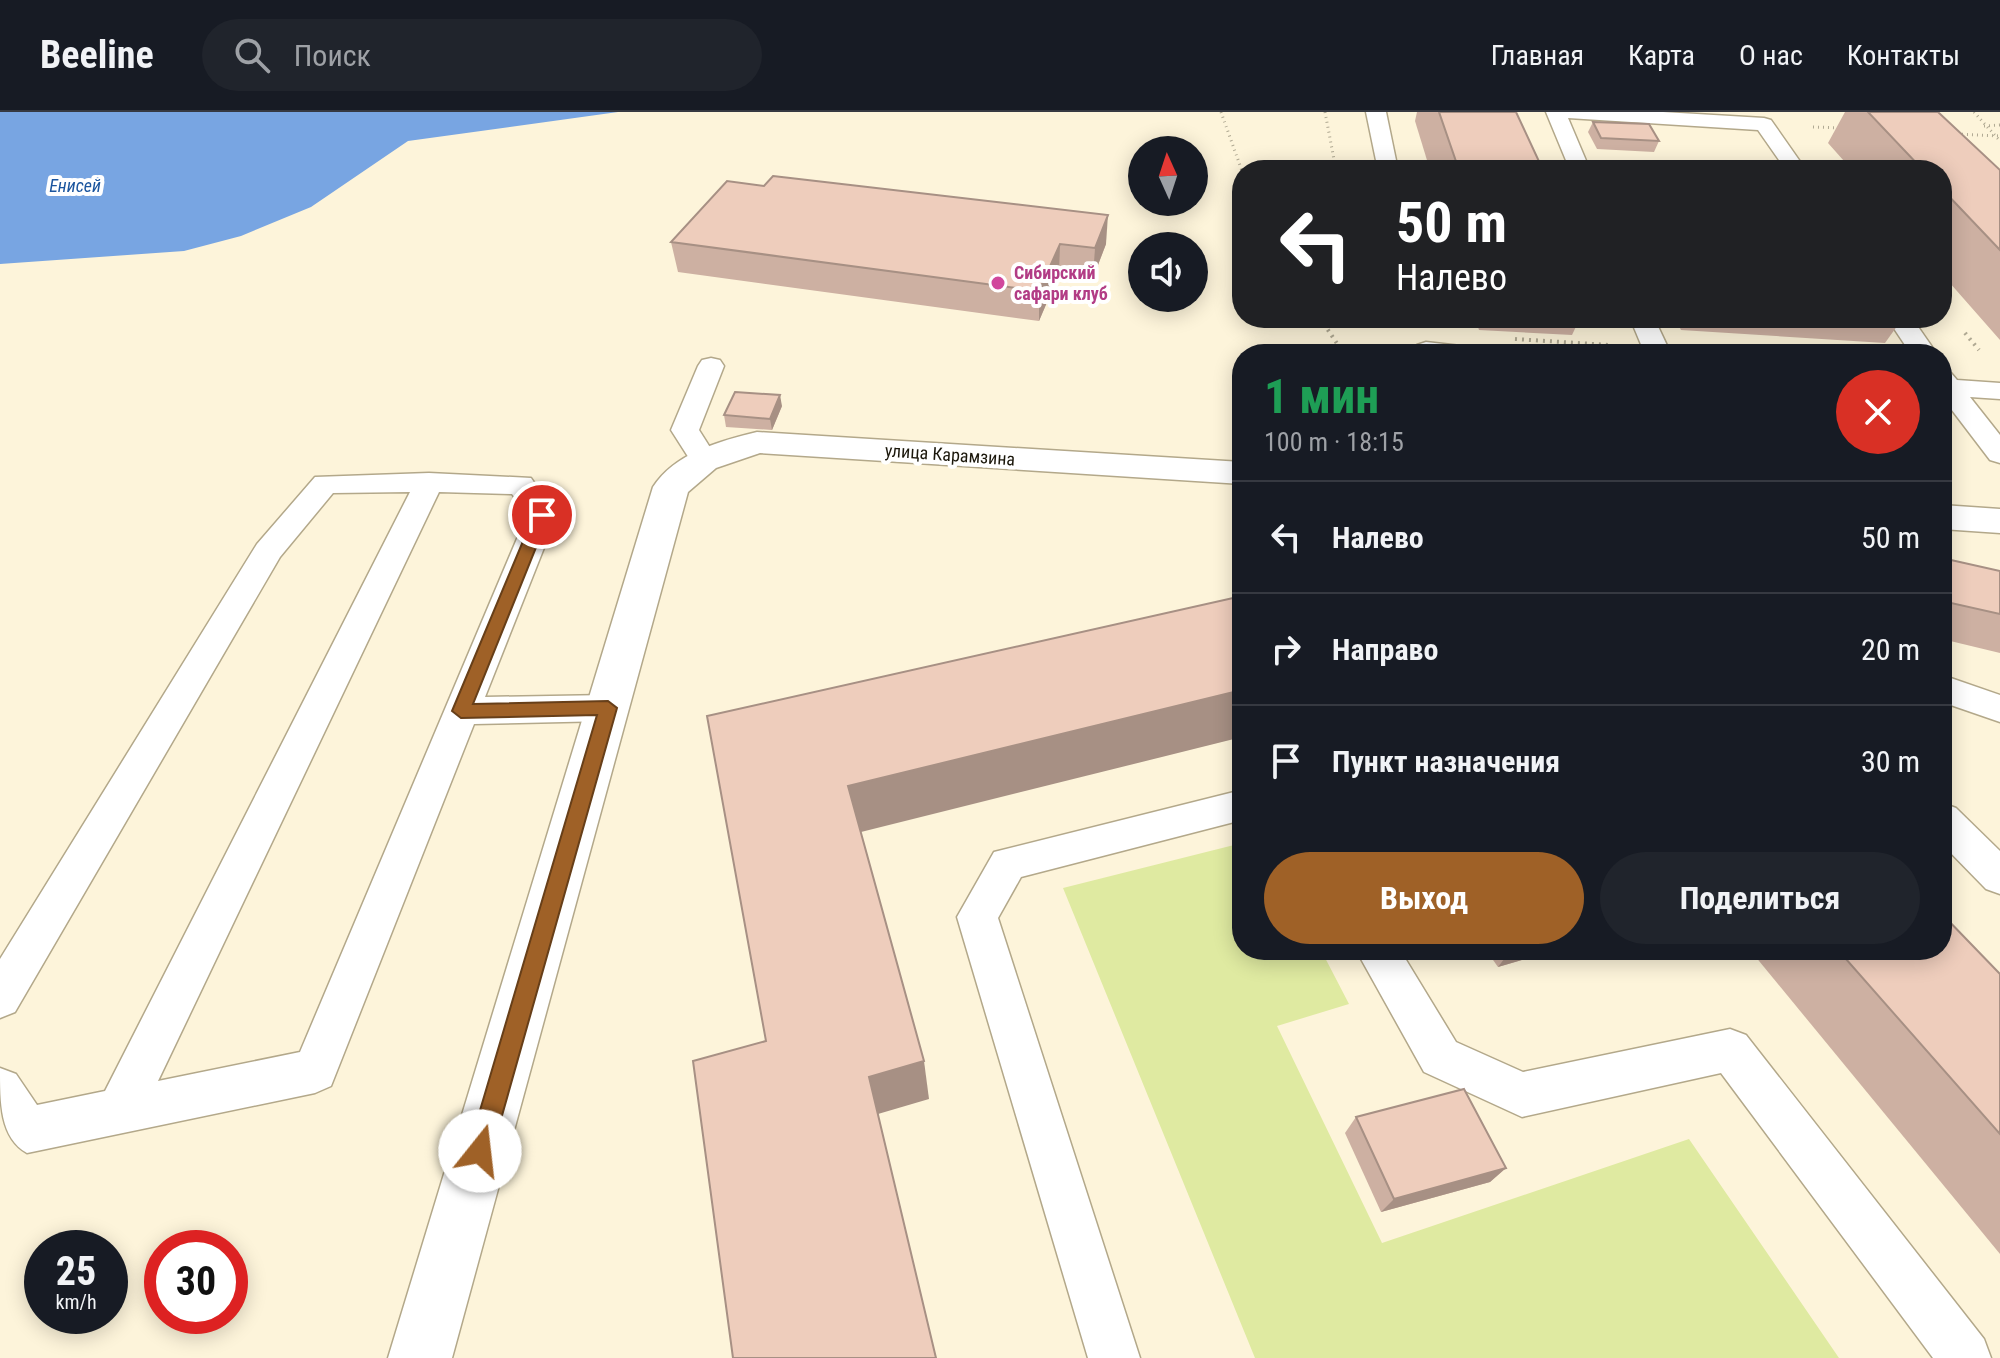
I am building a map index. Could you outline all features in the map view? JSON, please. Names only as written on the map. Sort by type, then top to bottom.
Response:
[{"type":"street","name":"улица Карамзина","points":[[688,474],[757,442],[1232,472]]},
{"type":"street","points":[[420,1358],[608,708],[688,474]]},
{"type":"street","points":[[1952,518],[2000,521]]},
{"type":"lane","points":[[1376,112],[1386,160]]},
{"type":"lane","points":[[1556,112],[1576,160]]},
{"type":"lane","points":[[1567,112],[1764,124],[1789,160]]},
{"type":"lane","points":[[688,474],[685,430],[711,366]]},
{"type":"lane","points":[[1952,386],[2000,391]]},
{"type":"lane","points":[[1952,395],[2000,454]]},
{"type":"lane","points":[[120,1110],[429,482]]},
{"type":"lane","points":[[0,998],[268,551],[325,484],[429,482],[521,485],[542,515],[315,1071],[27,1130],[0,1090]]},
{"type":"lane","points":[[1952,692],[2000,709]]},
{"type":"lane","points":[[461,711],[608,708]]},
{"type":"lane","points":[[1114,1358],[977,917],[1008,864],[1232,808]]},
{"type":"lane","points":[[1952,829],[2000,877]]},
{"type":"lane","points":[[1383,960],[1440,1057],[1522,1095],[1730,1050],[1965,1358]]},
{"type":"path","points":[[1221,112],[1238,160]]},
{"type":"path","points":[[1325,112],[1334,160]]},
{"type":"path","points":[[1974,112],[1983,126],[1998,137]]},
{"type":"path","points":[[1764,124],[1842,128]]},
{"type":"path","points":[[1983,126],[2000,125]]},
{"type":"path","points":[[1951,134],[1998,137]]},
{"type":"path","points":[[1960,327],[1987,361]]},
{"type":"path","points":[[1514,339],[1590,344]]},
{"type":"green space","points":[[1232,846],[1232,960],[1326,960],[1349,1004],[1277,1026],[1382,1243],[1689,1139],[1839,1358],[1255,1358],[1063,888]]},
{"type":"water","name":"Енисей","points":[[0,112],[618,112],[408,141],[311,207],[241,236],[184,251],[0,264]]},
{"type":"building","points":[[1439,112],[1516,112],[1538,160],[1456,160]]},
{"type":"building","points":[[1868,112],[1938,112],[2000,170],[2000,250],[1952,200],[1952,160],[1914,160]]},
{"type":"building","points":[[1593,122],[1649,124],[1659,141],[1601,138]]},
{"type":"building","points":[[773,176],[1108,215],[1095,248],[1060,244],[1039,291],[671,242],[727,181],[764,186]]},
{"type":"building","points":[[735,392],[780,395],[770,419],[724,415]]},
{"type":"building","points":[[1952,560],[2000,571],[2000,614],[1952,603]]},
{"type":"building","points":[[1232,598],[1232,692],[848,786],[924,1061],[869,1077],[936,1358],[733,1358],[693,1061],[766,1041],[707,716]]},
{"type":"building","points":[[1952,924],[2000,974],[2000,1134],[1847,960],[1952,960]]},
{"type":"building","points":[[1464,1089],[1506,1168],[1394,1199],[1356,1117]]},
{"type":"place","name":"Сибирский сафари клуб","points":[[998,283]]},
{"type":"route","points":[[480,1151],[608,708],[461,711],[542,515]]}]
